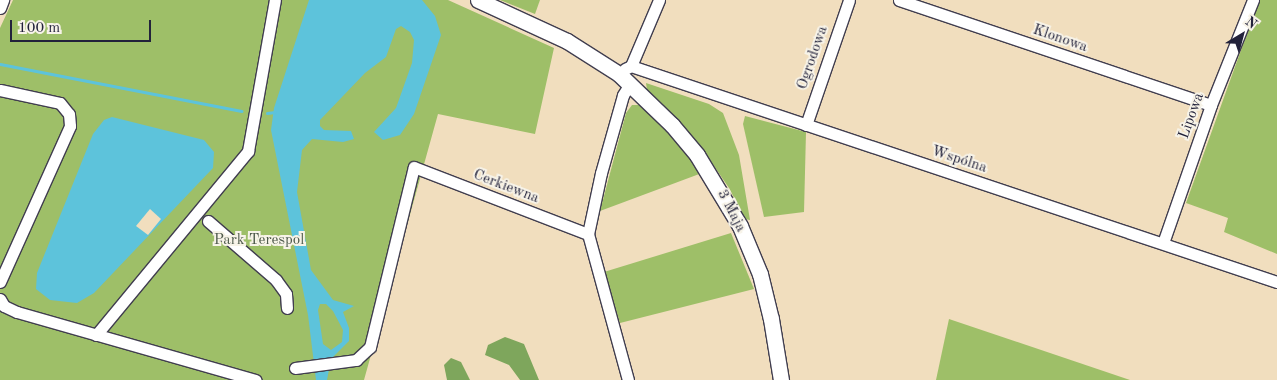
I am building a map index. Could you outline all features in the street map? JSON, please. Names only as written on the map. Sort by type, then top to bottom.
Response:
[{"type":"street","points":[[0,8],[4,0]]},
{"type":"street","points":[[96,335],[248,151],[275,0]]},
{"type":"street","name":"3 Maja","points":[[478,0],[567,41],[627,75],[697,154],[740,226],[760,274],[771,319],[781,380]]},
{"type":"street","points":[[628,380],[588,234],[601,173],[627,75],[659,0]]},
{"type":"street","name":"Ogrodowa","points":[[806,125],[849,0]]},
{"type":"street","name":"Klonowa","points":[[899,0],[1211,106]]},
{"type":"street","name":"Lipowa","points":[[1163,243],[1211,106],[1253,0]]},
{"type":"street","name":"Wspólna","points":[[627,75],[806,125],[1277,282]]},
{"type":"street","points":[[0,90],[60,103],[69,114],[70,126],[0,282]]},
{"type":"street","name":"Cerkiewna","points":[[295,368],[356,360],[370,347],[414,167],[588,234]]},
{"type":"street","points":[[208,221],[276,280],[286,294],[287,308]]},
{"type":"street","points":[[0,299],[4,306],[17,312],[255,380]]},
{"type":"green space","name":"Park Terespol","points":[[13,0],[448,0],[554,48],[535,134],[438,114],[364,380],[0,380],[0,28]]},
{"type":"green space","points":[[500,0],[540,0],[535,14]]},
{"type":"green space","points":[[1259,0],[1277,0],[1277,254],[1224,232],[1228,218],[1186,203]]},
{"type":"green space","points":[[646,83],[709,104],[723,113],[739,155],[750,220],[745,219],[729,188],[703,150],[647,90]]},
{"type":"green space","points":[[632,105],[642,105],[658,119],[702,173],[600,211],[626,113]]},
{"type":"green space","points":[[745,116],[806,132],[804,212],[764,217],[743,124]]},
{"type":"green space","points":[[731,233],[754,289],[620,323],[604,272]]},
{"type":"green space","points":[[949,319],[1130,380],[936,380]]},
{"type":"green space","points":[[505,337],[524,344],[539,380],[520,380],[509,365],[485,355],[488,345]]},
{"type":"green space","points":[[451,358],[461,362],[470,380],[447,380],[444,365]]},
{"type":"water","points":[[309,0],[422,0],[435,16],[441,35],[414,114],[400,135],[383,140],[374,132],[396,108],[412,63],[414,40],[410,32],[401,26],[396,29],[386,57],[365,73],[320,120],[320,126],[324,130],[351,131],[354,139],[343,142],[312,139],[302,150],[297,192],[311,270],[333,300],[354,306],[343,312],[349,328],[349,341],[331,359],[327,380],[316,380],[308,315],[271,130],[274,108]],"holes":[[[320,304],[326,304],[333,311],[343,330],[342,342],[331,350],[323,344],[318,310]]]},
{"type":"water","points":[[112,117],[204,140],[214,152],[213,168],[94,293],[77,303],[50,300],[36,289],[37,273],[93,134],[104,120]]},
{"type":"pier","points":[[150,209],[161,219],[148,235],[136,226]]},
{"type":"waterway","points":[[0,64],[241,111]]},
{"type":"waterway","points":[[267,113],[275,112]]}]
